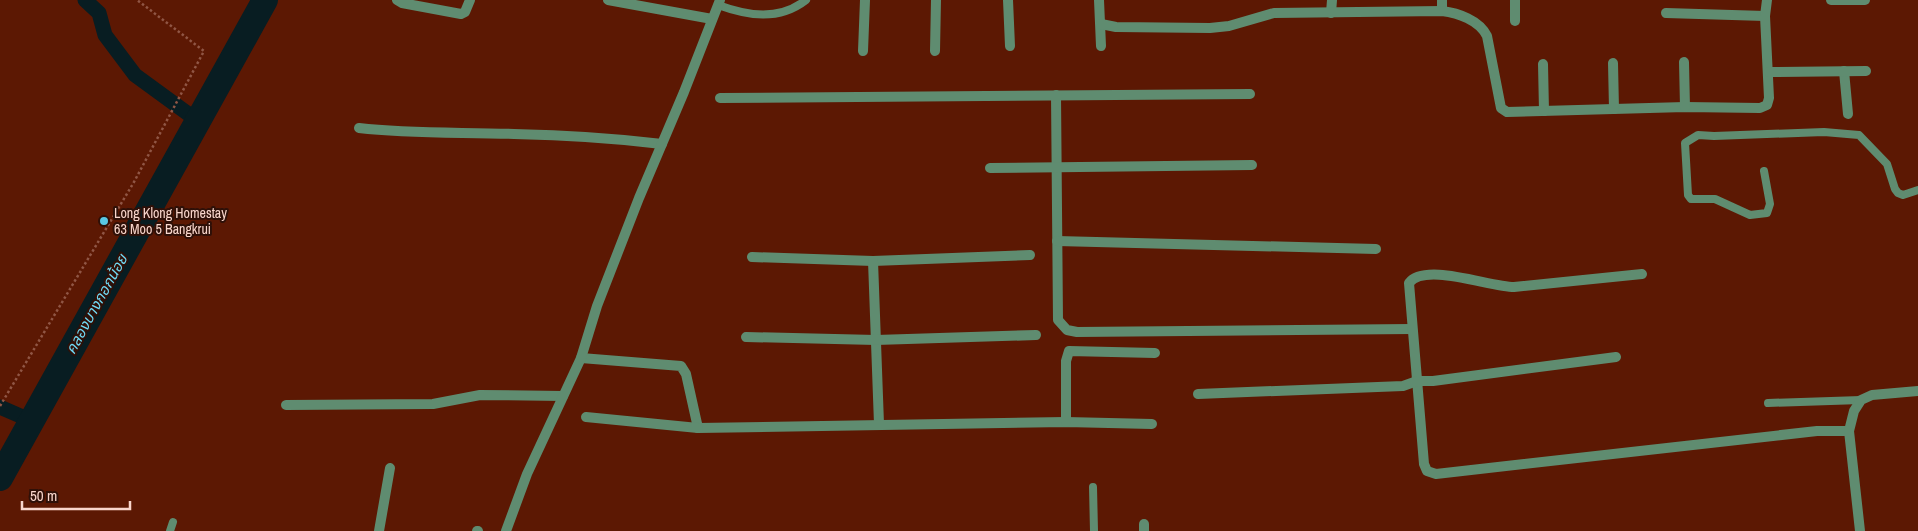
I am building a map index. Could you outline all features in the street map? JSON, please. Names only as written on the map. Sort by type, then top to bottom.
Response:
[{"type":"street","points":[[397,0],[402,3],[461,14],[465,12],[470,0]]},
{"type":"street","points":[[608,0],[712,19]]},
{"type":"street","points":[[863,51],[865,0]]},
{"type":"street","points":[[935,51],[936,0]]},
{"type":"street","points":[[1008,0],[1010,46]]},
{"type":"street","points":[[1099,0],[1101,46]]},
{"type":"street","points":[[1331,13],[1332,0]]},
{"type":"street","points":[[1515,0],[1515,21]]},
{"type":"street","points":[[1101,24],[1116,27],[1210,28],[1229,26],[1274,13],[1331,13],[1442,5],[1483,29],[1487,36],[1503,110],[1507,112],[1685,107],[1760,108],[1767,105],[1769,98],[1767,0]]},
{"type":"street","points":[[1831,0],[1865,0]]},
{"type":"street","points":[[506,531],[527,474],[581,358],[597,306],[719,3]]},
{"type":"street","points":[[1666,13],[1766,16]]},
{"type":"street","points":[[1684,62],[1685,107]]},
{"type":"street","points":[[1544,64],[1544,112]]},
{"type":"street","points":[[1613,64],[1614,109]]},
{"type":"street","points":[[1844,71],[1848,114]]},
{"type":"street","points":[[1769,72],[1866,71]]},
{"type":"street","points":[[720,98],[1250,94]]},
{"type":"street","points":[[1056,95],[1058,320],[1066,330],[1087,332],[1412,329]]},
{"type":"street","points":[[359,128],[429,133],[616,138],[662,144]]},
{"type":"street","points":[[990,168],[1252,165]]},
{"type":"street","points":[[1057,241],[1376,249]]},
{"type":"street","points":[[752,257],[873,261],[1030,255]]},
{"type":"street","points":[[873,261],[878,424]]},
{"type":"street","points":[[1642,274],[1514,287],[1501,287],[1455,276],[1420,276],[1413,278],[1409,283],[1412,329],[1424,464],[1427,471],[1436,474],[1817,431],[1848,431]]},
{"type":"street","points":[[746,337],[876,340],[1036,335]]},
{"type":"street","points":[[1066,422],[1066,361],[1069,351],[1155,354]]},
{"type":"street","points":[[1198,394],[1402,386],[1417,381],[1433,381],[1616,357]]},
{"type":"street","points":[[581,358],[681,366],[686,374],[698,428]]},
{"type":"street","points":[[1860,531],[1848,431],[1854,411],[1861,400],[1872,395],[1918,390]]},
{"type":"street","points":[[286,405],[433,404],[480,395],[564,396]]},
{"type":"street","points":[[586,417],[698,428],[1066,422],[1152,424]]},
{"type":"street","points":[[379,531],[390,468]]},
{"type":"lane","points":[[719,3],[739,12],[776,15],[806,0]]},
{"type":"lane","points":[[1764,171],[1770,204],[1767,213],[1750,214],[1715,199],[1691,198],[1688,195],[1685,143],[1698,135],[1824,132],[1859,135],[1886,164],[1898,193],[1903,195],[1918,190]]},
{"type":"lane","points":[[1768,403],[1861,400]]},
{"type":"lane","points":[[1093,487],[1094,531]]},
{"type":"lane","points":[[170,531],[173,522]]},
{"type":"path","points":[[0,406],[134,182],[204,51],[138,0]]},
{"type":"waterway","points":[[85,0],[99,13],[105,35],[135,75],[198,121]]},
{"type":"waterway","name":"คลองบางกอกน้อย","points":[[0,478],[265,0]]},
{"type":"waterway","points":[[0,407],[32,421]]},
{"type":"place","name":"Long Klong Homestay 63 Moo 5 Bangkrui","points":[[104,221]]}]
